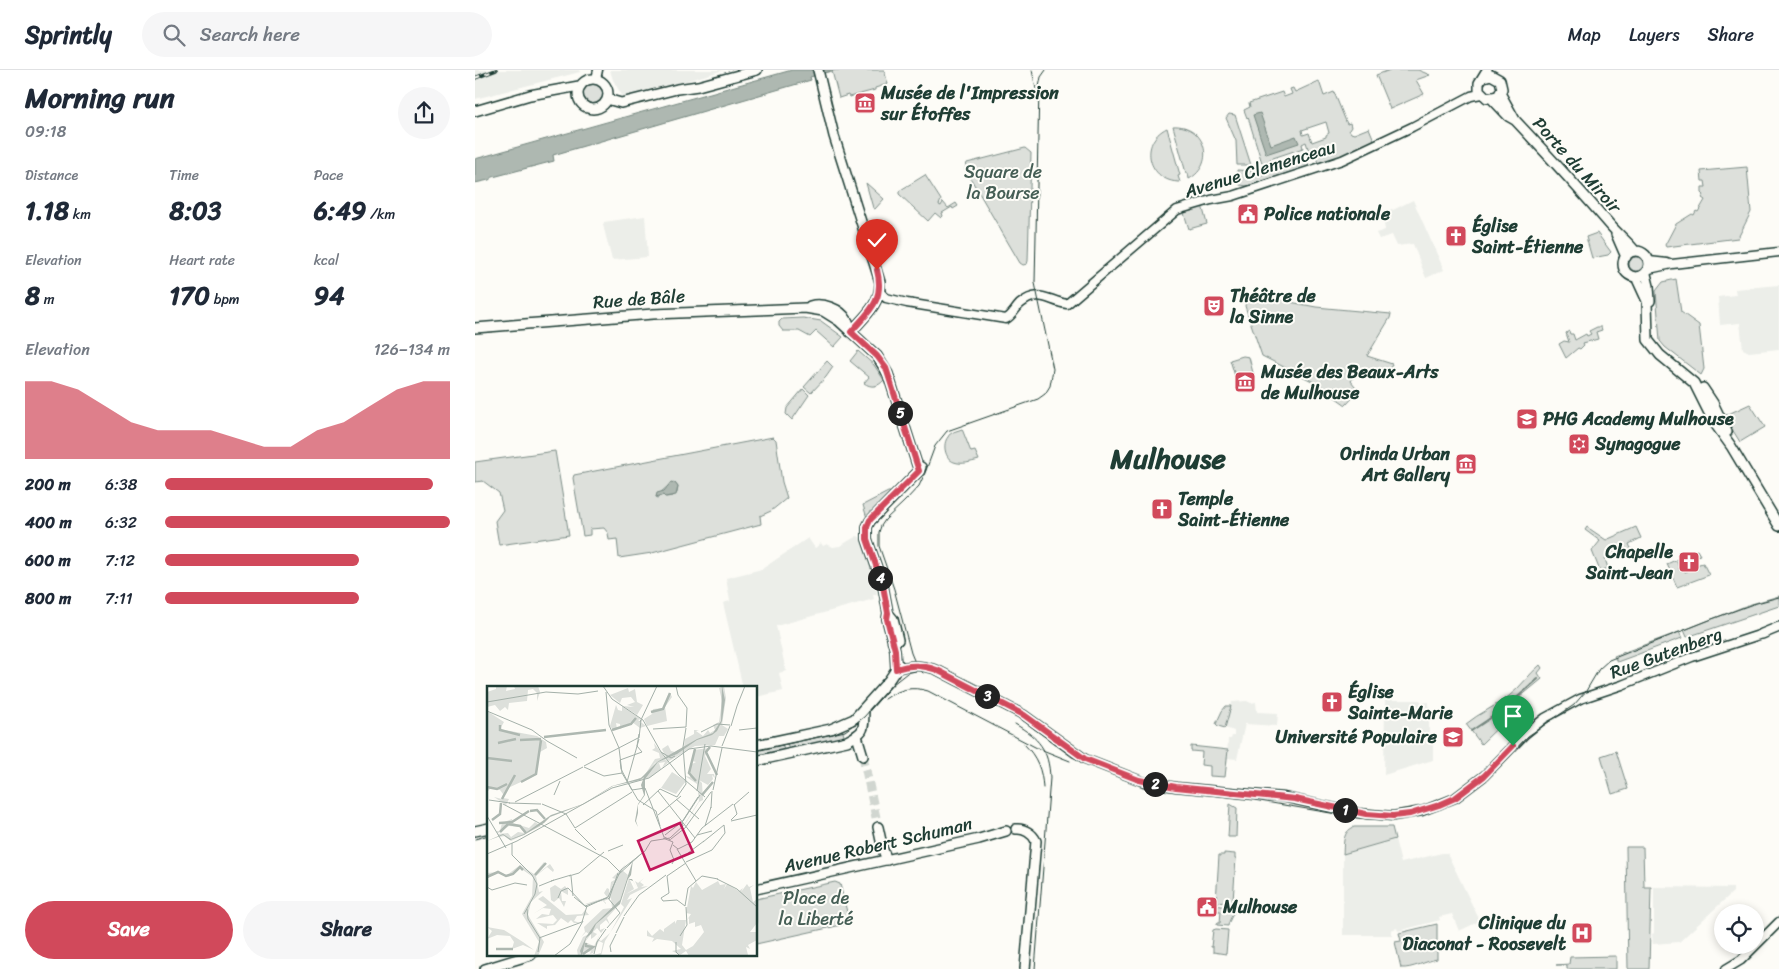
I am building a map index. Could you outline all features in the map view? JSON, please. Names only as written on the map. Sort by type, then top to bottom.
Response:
[{"type":"main road","points":[[607,99],[621,103],[677,89],[698,86],[757,70]]},
{"type":"main road","points":[[818,70],[834,136],[877,270],[880,292],[875,304],[851,332]]},
{"type":"main road","points":[[475,110],[530,95],[579,86],[597,74],[607,89],[607,99],[600,108],[595,109],[583,106],[578,98],[579,86]]},
{"type":"main road","points":[[1485,74],[1496,74],[1502,86],[1500,93],[1491,98],[1481,94],[1479,83],[1485,74]]},
{"type":"main road","points":[[548,92],[578,98]]},
{"type":"main road","name":"Porte du Miroir","points":[[1500,93],[1515,120],[1561,168],[1615,231],[1635,251],[1645,254],[1648,268]]},
{"type":"main road","name":"Porte du Miroir","points":[[1491,98],[1508,116],[1515,120]]},
{"type":"main road","name":"Porte du Miroir","points":[[1615,231],[1626,257],[1623,262],[1625,270],[1636,278]]},
{"type":"main road","points":[[1626,257],[1635,251]]},
{"type":"main road","points":[[1648,268],[1636,278],[1647,301],[1648,340],[1660,355],[1694,383],[1713,421],[1731,446],[1779,526]]},
{"type":"main road","points":[[1648,268],[1652,324],[1656,342],[1661,349],[1695,376],[1713,403],[1729,436],[1731,446]]},
{"type":"main road","name":"Rue de Bâle","points":[[475,328],[653,314],[805,308],[823,311],[851,332],[881,360],[888,374],[919,471],[870,520],[866,533],[883,586],[888,613],[887,619],[895,650],[896,669]]},
{"type":"main road","points":[[1676,368],[1678,366],[1695,376]]},
{"type":"main road","points":[[1713,421],[1719,421],[1723,425]]},
{"type":"main road","points":[[1762,634],[1779,627]]},
{"type":"main road","points":[[757,745],[831,729],[854,719],[889,680],[896,669]]},
{"type":"main road","points":[[757,761],[847,741],[861,734],[864,709]]},
{"type":"main road","points":[[857,736],[863,756]]},
{"type":"main road","points":[[878,827],[887,860]]},
{"type":"main road","points":[[1018,829],[1031,834],[1036,841],[1025,969]]},
{"type":"main road","name":"Avenue Robert Schuman","points":[[757,889],[979,840],[1006,831]]},
{"type":"main road","points":[[485,969],[528,956]]},
{"type":"street","name":"Avenue Clemenceau","points":[[880,292],[886,298],[907,303],[1006,319],[1010,318],[1018,305],[1033,297],[1052,298],[1067,304],[1177,210],[1233,196],[1342,160],[1413,127],[1471,96],[1481,94]]},
{"type":"street","points":[[1648,268],[1779,252]]},
{"type":"street","name":"Rue Gutenberg","points":[[896,669],[925,665],[937,670],[1024,715],[1085,759],[1144,782],[1176,787],[1283,797],[1358,813],[1393,816],[1422,811],[1455,798],[1484,776],[1525,734],[1545,718],[1580,698],[1621,685],[1692,657],[1762,634]]},
{"type":"street","points":[[1726,969],[1741,960],[1779,922]]},
{"type":"shaded area","points":[[475,70],[579,70],[580,72],[475,99]]},
{"type":"shaded area","points":[[610,70],[724,70],[624,99],[613,80]]},
{"type":"shaded area","points":[[792,70],[835,70],[810,77],[811,80],[553,155],[554,161],[475,183],[475,159]]},
{"type":"shaded area","points":[[1260,113],[1271,145],[1296,136],[1299,143],[1266,154],[1253,115]]},
{"type":"shaded area","points":[[1413,200],[1444,270],[1426,278],[1413,244],[1397,246],[1392,235],[1379,239],[1376,233],[1385,230],[1384,224],[1390,221],[1387,213],[1385,214],[1384,212],[1393,210]]},
{"type":"shaded area","points":[[645,216],[648,257],[612,260],[603,225],[604,222]]},
{"type":"shaded area","points":[[1779,285],[1779,349],[1749,352],[1743,349],[1740,323],[1720,325],[1718,297],[1736,295],[1735,289]]},
{"type":"shaded area","points":[[671,482],[675,483],[678,487],[676,495],[656,497],[657,493],[664,491]]},
{"type":"shaded area","points":[[857,536],[860,537],[874,575],[877,594],[873,595],[874,599],[776,626],[786,671],[779,673],[783,691],[757,697],[757,686],[743,686],[723,603],[730,601],[726,578],[762,569],[808,538],[815,548],[821,543],[823,546],[827,544],[833,547],[840,546]]},
{"type":"shaded area","points":[[1385,700],[1420,700],[1422,703],[1429,702],[1429,733],[1433,733],[1433,760],[1384,775]]},
{"type":"shaded area","points":[[1247,701],[1251,703],[1256,702],[1257,712],[1278,713],[1277,726],[1245,724],[1237,759],[1227,758],[1228,739],[1234,736],[1234,731],[1225,728],[1232,702]]},
{"type":"shaded area","points":[[1395,839],[1401,863],[1447,853],[1480,921],[1459,931],[1452,914],[1439,917],[1440,920],[1398,931],[1397,928],[1391,930],[1392,935],[1343,935],[1343,854]]},
{"type":"shaded area","points":[[1654,887],[1733,888],[1733,892],[1720,904],[1714,904],[1714,910],[1679,942],[1653,944],[1652,934],[1654,933]]},
{"type":"green space","points":[[884,70],[888,84],[875,88],[875,90],[839,98],[832,71]]},
{"type":"green space","points":[[1390,70],[1418,70],[1430,75],[1416,80],[1424,94],[1390,109],[1376,75]]},
{"type":"green space","points":[[1319,81],[1324,96],[1334,92],[1347,124],[1350,123],[1351,127],[1349,130],[1351,133],[1354,134],[1369,128],[1374,140],[1341,156],[1318,163],[1316,157],[1311,158],[1306,142],[1302,144],[1303,148],[1262,163],[1248,117],[1244,110],[1250,107],[1249,103],[1282,92],[1284,97],[1292,94],[1290,89],[1293,88],[1295,92]],"holes":[[[1326,122],[1329,133],[1326,137],[1312,142],[1309,133],[1303,135],[1302,130]]]},
{"type":"green space","points":[[593,83],[601,86],[604,94],[601,102],[593,105],[585,102],[582,94],[585,86]]},
{"type":"green space","points":[[1229,114],[1235,115],[1251,165],[1237,165],[1236,141],[1226,118]]},
{"type":"green space","points":[[1173,126],[1184,127],[1193,131],[1200,138],[1204,146],[1203,164],[1198,172],[1189,179],[1188,173],[1186,173]]},
{"type":"green space","points":[[1167,128],[1180,175],[1178,176],[1180,182],[1160,176],[1154,169],[1151,160],[1152,142],[1158,134]]},
{"type":"green space","name":"Square de la Bourse","points":[[1025,148],[1031,153],[1028,261],[1027,264],[1023,265],[1020,263],[965,169],[967,163]]},
{"type":"green space","points":[[1307,160],[1309,166],[1247,186],[1240,185],[1237,181],[1237,170],[1253,171],[1255,177]]},
{"type":"green space","points":[[1747,167],[1751,212],[1738,238],[1666,247],[1665,245],[1676,224],[1692,214],[1694,215],[1696,211],[1698,212],[1705,200],[1702,198],[1704,195],[1702,187],[1706,187],[1705,181],[1702,181],[1701,171]]},
{"type":"green space","points":[[925,175],[941,200],[939,205],[941,206],[943,202],[948,208],[956,203],[958,206],[942,213],[943,216],[941,218],[935,213],[928,221],[899,194],[899,191]]},
{"type":"green space","points":[[866,183],[884,199],[875,209],[873,208]]},
{"type":"green space","points":[[1202,205],[1207,224],[1189,229],[1183,210]]},
{"type":"green space","points":[[1597,233],[1611,252],[1608,255],[1592,258],[1586,237]]},
{"type":"green space","points":[[1633,257],[1639,257],[1643,264],[1639,271],[1633,271],[1629,267],[1629,261]]},
{"type":"green space","points":[[1676,279],[1681,312],[1699,325],[1704,369],[1701,375],[1660,341],[1656,291],[1663,282]]},
{"type":"green space","points":[[1248,294],[1316,307],[1391,314],[1367,356],[1392,364],[1388,374],[1381,373],[1380,378],[1358,371],[1351,381],[1359,391],[1346,405],[1312,381],[1262,356],[1245,306]]},
{"type":"green space","points":[[803,318],[821,321],[843,337],[834,347],[816,331],[810,337],[799,331],[783,331],[779,326],[779,322],[782,319]]},
{"type":"green space","points":[[1601,327],[1602,330],[1596,332],[1598,339],[1583,343],[1584,345],[1580,349],[1578,348],[1566,358],[1559,344],[1564,341],[1569,342],[1566,333],[1569,331],[1570,334],[1573,334],[1575,340],[1586,334],[1587,336],[1591,334],[1589,331]]},
{"type":"green space","points":[[858,351],[874,365],[884,380],[879,384],[872,386],[864,383],[869,377],[850,361]]},
{"type":"green space","points":[[1243,356],[1249,357],[1254,377],[1235,376],[1230,360]]},
{"type":"green space","points":[[827,361],[833,367],[811,393],[804,387]]},
{"type":"green space","points":[[803,389],[809,395],[792,420],[786,414],[787,408]]},
{"type":"green space","points":[[1750,404],[1765,427],[1740,442],[1724,416]]},
{"type":"green space","points":[[962,429],[971,452],[975,451],[979,460],[957,463],[948,458],[945,447],[946,440],[949,435]]},
{"type":"green space","points":[[773,437],[776,440],[782,482],[787,498],[771,511],[760,516],[761,524],[652,553],[619,558],[617,539],[609,540],[608,533],[604,528],[590,529],[590,535],[583,536],[574,475]],"holes":[[[674,482],[678,487],[677,493],[673,496],[666,497],[663,495],[657,498],[656,496]]]},
{"type":"green space","points":[[555,451],[569,535],[499,545],[495,521],[503,510],[499,493],[483,481],[475,482],[475,462]]},
{"type":"green space","points":[[888,492],[891,494],[867,518],[863,505]]},
{"type":"green space","points":[[1587,527],[1606,540],[1636,527],[1641,538],[1629,544],[1633,553],[1620,558],[1618,554],[1605,559],[1608,568],[1600,571],[1592,551],[1600,541],[1585,530]]},
{"type":"green space","points":[[1697,550],[1700,555],[1677,561],[1679,569],[1683,568],[1685,572],[1688,571],[1688,567],[1703,563],[1709,575],[1677,587],[1667,564]]},
{"type":"green space","points":[[1779,596],[1779,606],[1687,637],[1684,630],[1748,605]]},
{"type":"green space","points":[[1679,632],[1682,638],[1617,662],[1614,656]]},
{"type":"green space","points":[[1540,665],[1542,668],[1538,673],[1542,679],[1514,702],[1518,708],[1481,744],[1466,724],[1509,696]]},
{"type":"green space","points":[[1226,706],[1231,706],[1225,728],[1216,724]]},
{"type":"green space","points":[[842,728],[845,740],[789,752],[787,742]]},
{"type":"green space","points":[[782,743],[784,751],[757,759],[757,749]]},
{"type":"green space","points":[[1191,746],[1228,750],[1225,777],[1210,776],[1210,766],[1201,765],[1202,752],[1191,751]]},
{"type":"green space","points":[[1616,751],[1628,789],[1612,794],[1601,756]]},
{"type":"green space","points":[[1230,804],[1237,808],[1236,837],[1228,837]]},
{"type":"green space","points":[[1354,827],[1392,827],[1395,839],[1343,854],[1347,832]]},
{"type":"green space","points":[[1626,847],[1643,847],[1644,887],[1651,887],[1649,969],[1628,969]]},
{"type":"green space","points":[[1224,853],[1235,854],[1236,858],[1233,901],[1230,901],[1230,903],[1216,902],[1219,855],[1224,855]]},
{"type":"green space","name":"Place de la Liberté","points":[[835,882],[840,884],[849,920],[846,924],[757,944],[757,899]]},
{"type":"green space","points":[[1215,905],[1234,908],[1228,926],[1217,925],[1217,923],[1220,923],[1221,911],[1215,911]]},
{"type":"green space","points":[[1437,924],[1437,959],[1401,968],[1395,942],[1401,941],[1399,933]]},
{"type":"green space","points":[[1213,930],[1228,930],[1226,954],[1213,952],[1213,947],[1211,947]]},
{"type":"green space","points":[[1616,956],[1616,969],[1567,969],[1567,965],[1556,965],[1569,964],[1570,957]]},
{"type":"waterway","points":[[1471,731],[1504,709],[1538,679]]},
{"type":"tunnel","points":[[863,756],[878,827]]},
{"type":"tram line","points":[[1032,70],[1036,89]]},
{"type":"tram line","points":[[923,673],[916,665],[911,653],[894,589],[879,546],[879,532],[885,520],[919,486],[935,446],[947,431],[1038,399],[1045,394],[1050,386],[1053,369],[1035,283],[1039,87],[1041,77],[1046,70]]},
{"type":"tram line","points":[[757,751],[845,731],[864,717],[893,684],[907,673],[920,670],[935,674],[1021,719],[1072,757],[1129,781],[1175,791],[1254,800],[1366,819],[1394,820],[1441,809],[1464,797],[1487,779],[1528,736],[1574,705],[1586,691],[1599,669],[1609,660],[1712,619],[1779,597]]},
{"type":"tram line","points":[[885,699],[906,689],[928,691],[1035,747],[1070,761]]},
{"type":"tram line","points":[[1015,724],[1030,734],[1045,752],[1050,778],[1035,969]]},
{"type":"tram line","points":[[1024,744],[1038,764],[1043,788]]},
{"type":"tram line","points":[[475,839],[487,836]]},
{"type":"railway","points":[[475,78],[496,70]]},
{"type":"place","name":"Musée de l'Impression sur Étoffes","points":[[865,103]]},
{"type":"place","name":"Police nationale","points":[[1248,214]]},
{"type":"place","name":"Église Saint-Étienne","points":[[1456,236]]},
{"type":"place","name":"Théâtre de la Sinne","points":[[1214,306]]},
{"type":"place","name":"Musée des Beaux-Arts de Mulhouse","points":[[1245,382]]},
{"type":"place","name":"PHG Academy Mulhouse","points":[[1527,419]]},
{"type":"place","name":"Synagogue","points":[[1579,444]]},
{"type":"place","name":"Orlinda Urban Art Gallery","points":[[1466,464]]},
{"type":"place","name":"Temple Saint-Étienne","points":[[1162,509]]},
{"type":"place","name":"Chapelle Saint-Jean","points":[[1689,562]]},
{"type":"place","name":"Église Sainte-Marie","points":[[1332,702]]},
{"type":"place","name":"Université Populaire","points":[[1453,737]]},
{"type":"place","name":"Mulhouse","points":[[1207,907]]},
{"type":"place","name":"Clinique du Diaconat - Roosevelt","points":[[1582,933]]},
{"type":"district","name":"Mulhouse","points":[[1168,458]]},
{"type":"route","points":[[877,270],[880,282],[879,296],[875,304],[851,332],[881,360],[886,368],[919,471],[870,520],[866,533],[883,586],[888,613],[887,619],[895,650],[896,669],[906,666],[925,665],[937,670],[1024,715],[1085,759],[1144,782],[1176,787],[1283,797],[1379,816],[1410,814],[1455,798],[1484,776],[1513,746]]}]
